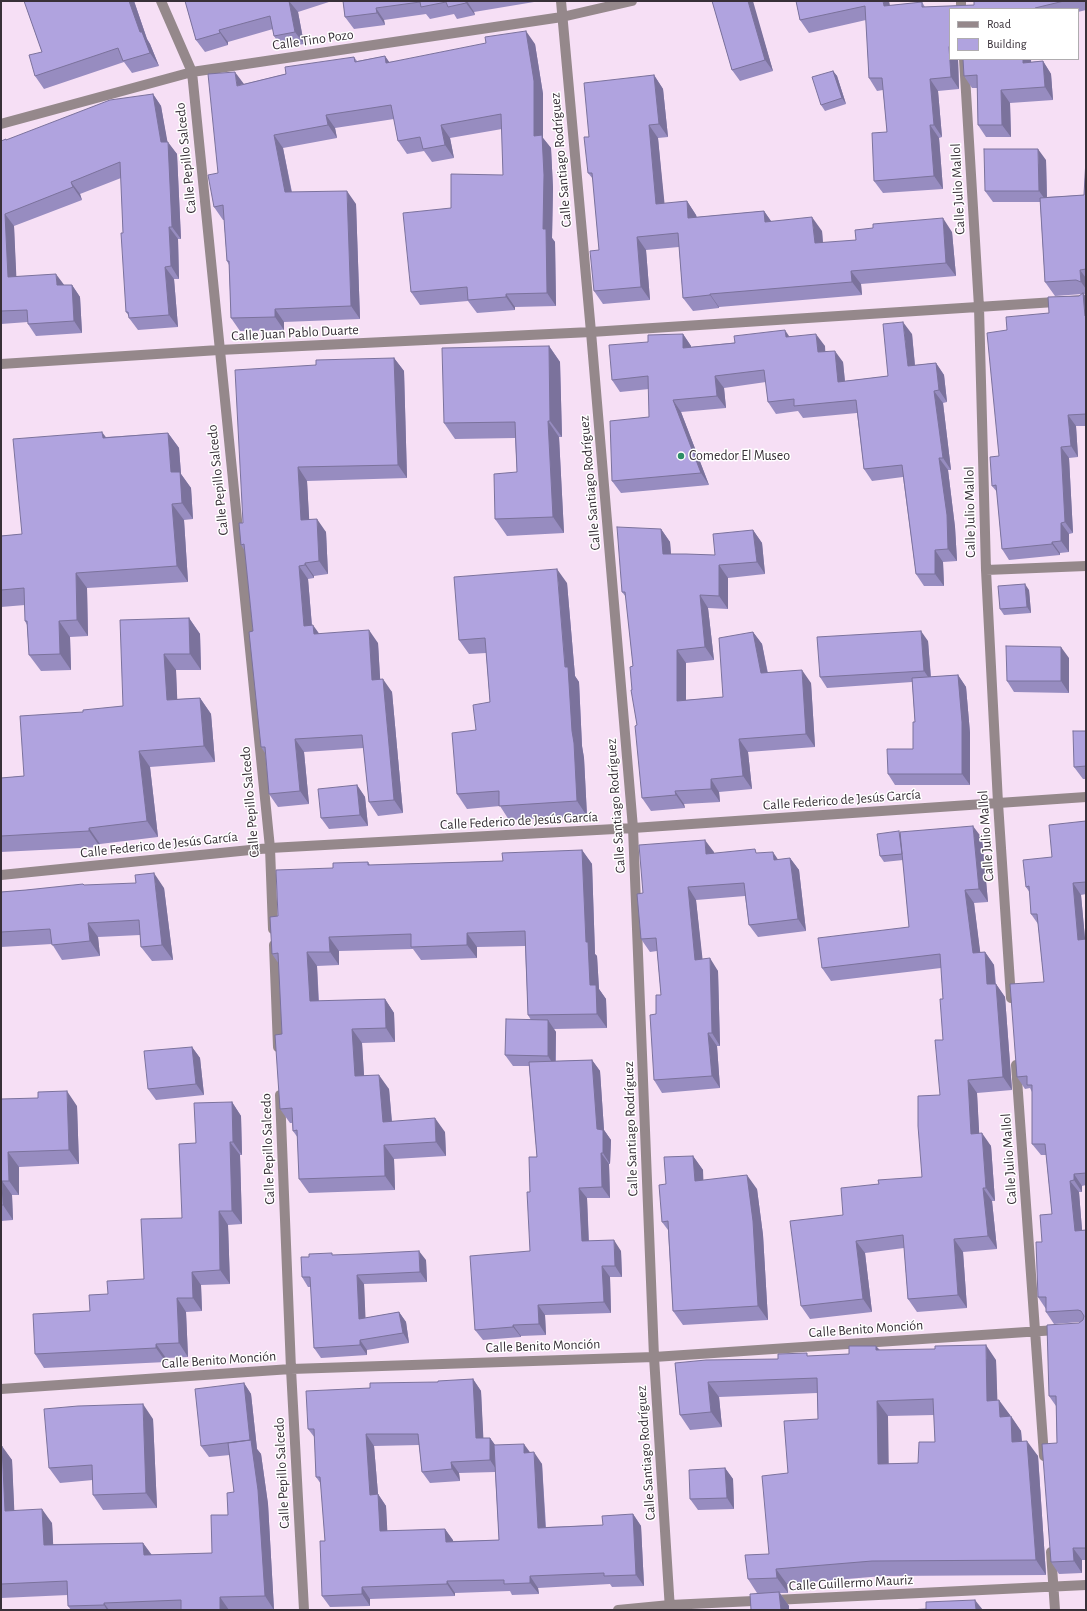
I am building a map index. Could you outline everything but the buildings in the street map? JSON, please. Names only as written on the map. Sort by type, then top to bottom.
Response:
[{"type":"street","name":"Calle Pepillo Salcedo","points":[[161,1],[192,72],[270,848],[278,1054]]},
{"type":"street","name":"Calle Santiago Rodríguez","points":[[561,1],[633,828],[654,1357],[670,1608]]},
{"type":"street","name":"Calle Tino Pozo","points":[[1,124],[192,72],[562,17],[632,1]]},
{"type":"street","name":"Calle Julio Mallol","points":[[964,60],[979,307],[986,570],[998,803],[1012,1008]]},
{"type":"street","name":"Calle Juan Pablo Duarte","points":[[1,364],[219,350],[591,332],[1086,300]]},
{"type":"street","points":[[986,570],[1086,566]]},
{"type":"street","name":"Calle Federico de Jesús García","points":[[1,875],[270,848],[633,828],[1086,797]]},
{"type":"street","name":"Calle Julio Mallol","points":[[1016,1055],[1044,1463]]},
{"type":"street","name":"Calle Pepillo Salcedo","points":[[279,1085],[291,1369],[304,1610]]},
{"type":"street","name":"Calle Benito Monción","points":[[1,1389],[291,1369],[654,1357],[1086,1328]]},
{"type":"street","points":[[1050,1540],[1055,1610]]},
{"type":"street","name":"Calle Guillermo Mauriz","points":[[618,1610],[1086,1585]]},
{"type":"place","name":"Comedor El Museo","points":[[681,456]]}]
